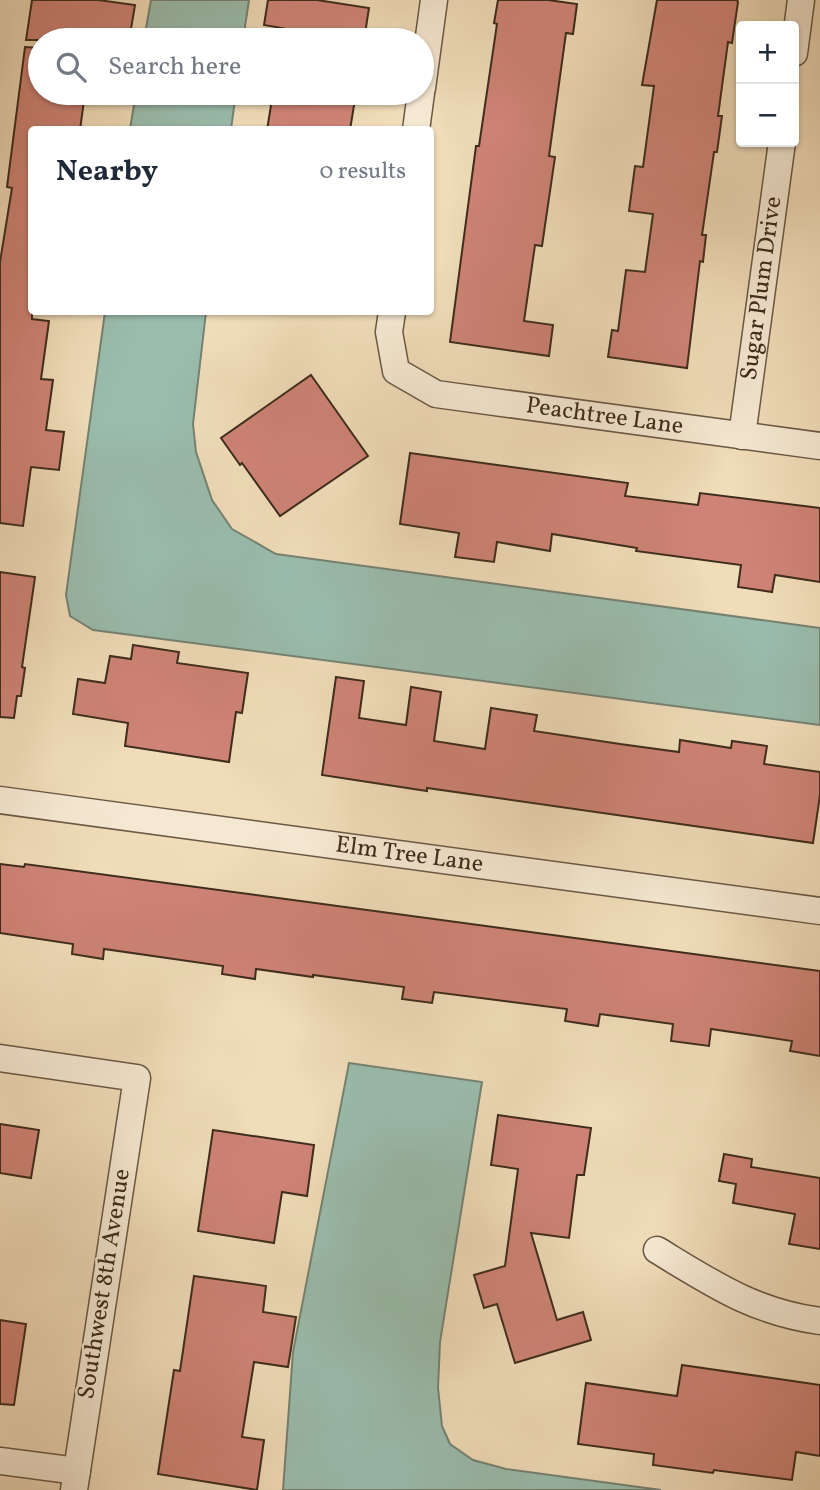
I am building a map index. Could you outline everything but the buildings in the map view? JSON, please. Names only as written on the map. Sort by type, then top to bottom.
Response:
[{"type":"street","points":[[430,28],[434,0]]},
{"type":"street","points":[[798,21],[801,0]]},
{"type":"street","points":[[416,126],[419,105]]},
{"type":"street","name":"Sugar Plum Drive","points":[[742,436],[781,147]]},
{"type":"street","name":"Peachtree Lane","points":[[391,315],[389,332],[396,371],[436,394],[820,446]]},
{"type":"street","name":"Elm Tree Lane","points":[[0,800],[820,911]]},
{"type":"street","name":"Southwest 8th Avenue","points":[[0,1058],[137,1078],[75,1480]]},
{"type":"street","points":[[657,1250],[733,1296],[791,1317],[820,1321]]},
{"type":"street","points":[[0,1461],[75,1480]]},
{"type":"shaded area","points":[[151,0],[249,0],[245,28],[146,28]]},
{"type":"shaded area","points":[[134,105],[234,105],[231,126],[130,126]]},
{"type":"shaded area","points":[[105,315],[206,315],[193,424],[196,452],[212,500],[232,529],[276,554],[820,628],[820,725],[93,630],[70,616],[66,595]]},
{"type":"shaded area","points":[[349,1063],[482,1082],[440,1342],[438,1388],[442,1426],[450,1444],[473,1460],[506,1469],[661,1490],[283,1490],[293,1352]]}]
